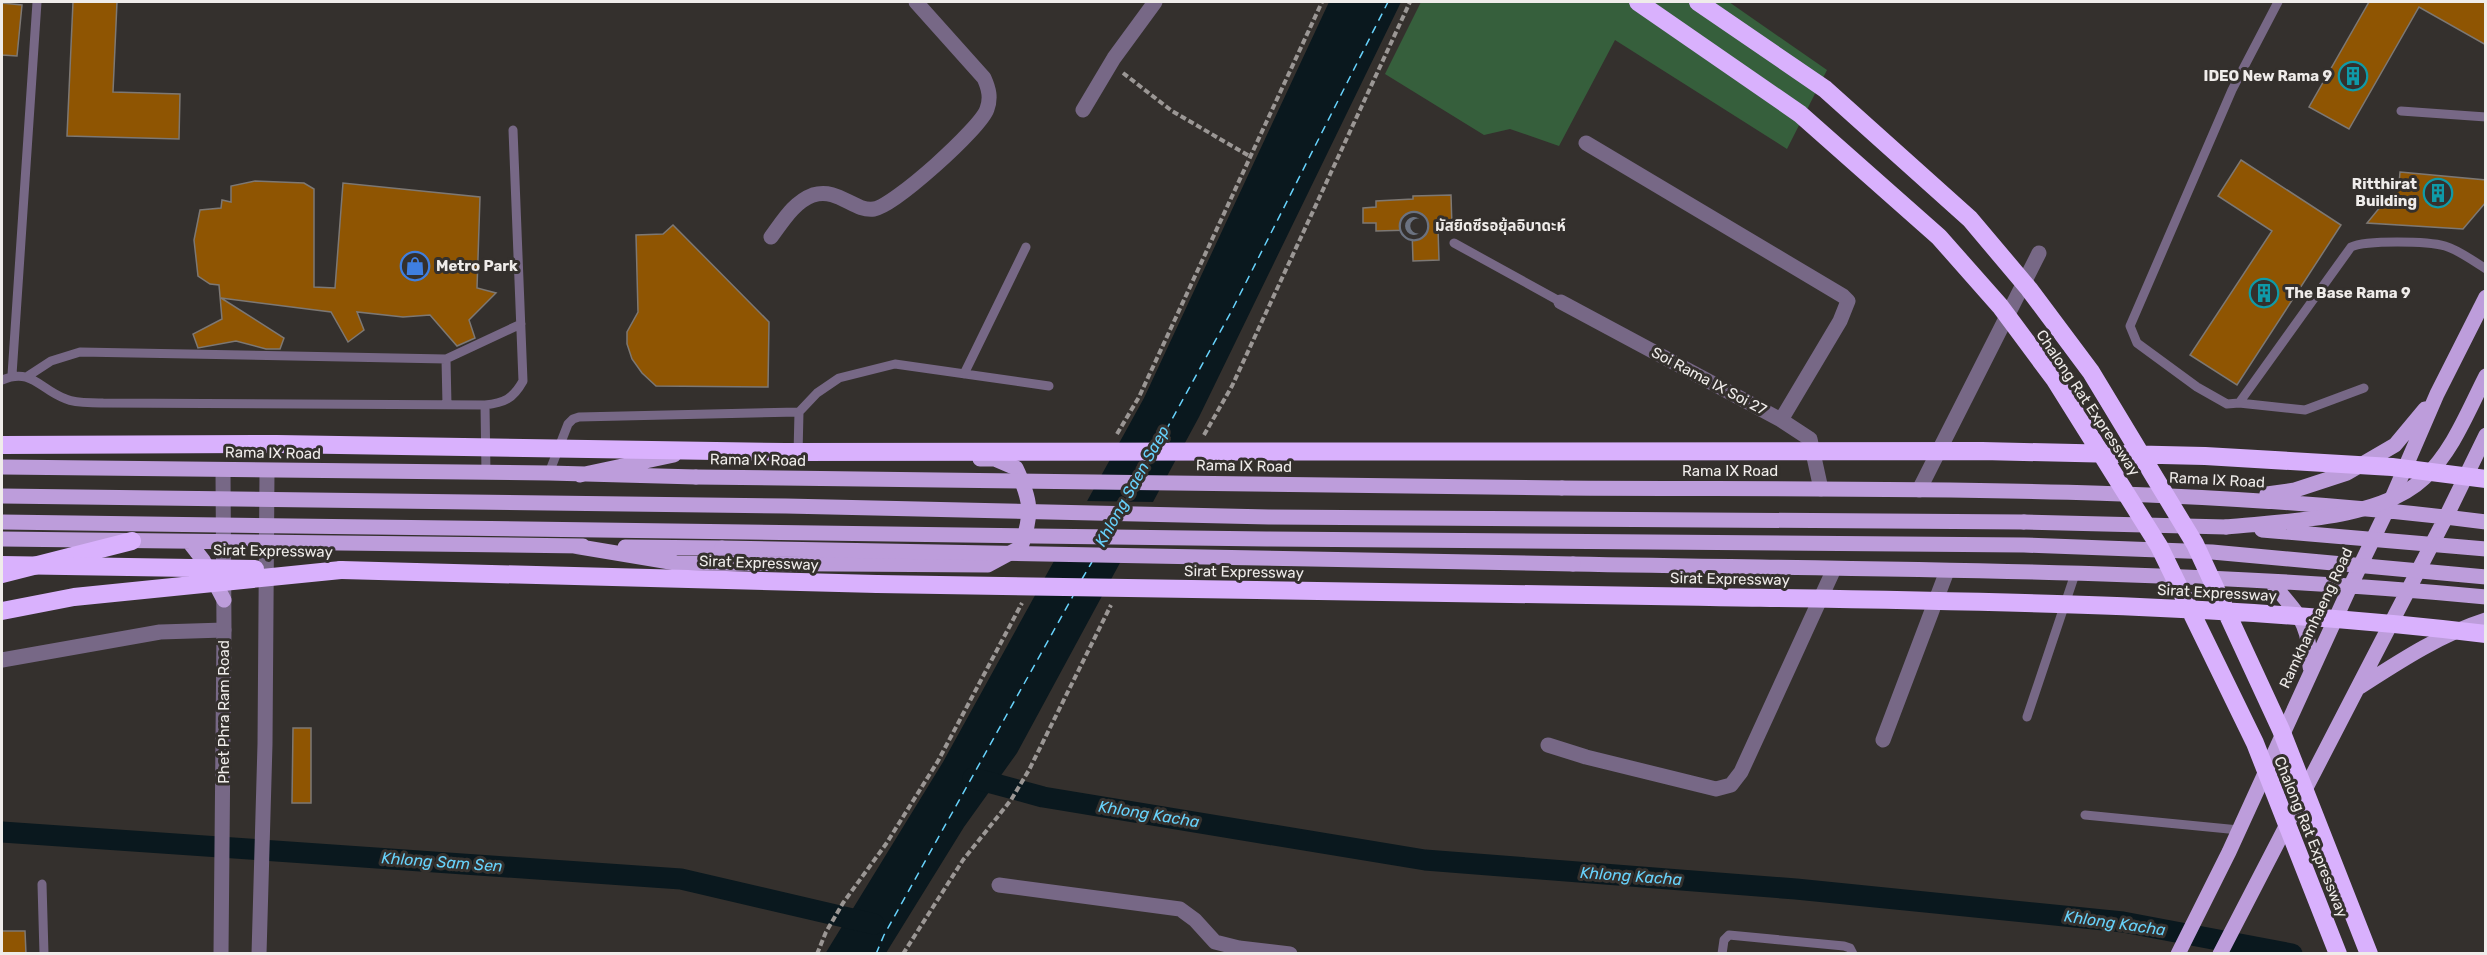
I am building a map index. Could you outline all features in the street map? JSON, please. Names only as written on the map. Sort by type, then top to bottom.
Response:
[{"type":"highway","name":"Chalong Rat Expressway","points":[[1638,2],[1800,114],[1939,237],[2000,306],[2055,380],[2159,546],[2255,743],[2338,954]]},
{"type":"highway","name":"Chalong Rat Expressway","points":[[1698,2],[1826,89],[1971,219],[2030,289],[2091,372],[2195,544],[2281,729],[2369,954]]},
{"type":"highway","points":[[2,445],[277,444],[785,452],[1982,451],[2205,456],[2391,467],[2486,479]]},
{"type":"highway","points":[[2,574],[132,541]]},
{"type":"highway","name":"Sirat Expressway","points":[[2,566],[341,570],[877,584],[2007,603],[2248,612],[2359,620],[2486,634]]},
{"type":"highway","points":[[2,611],[74,597],[341,570]]},
{"type":"main road","name":"Ramkhamhaeng Road","points":[[2178,954],[2229,852],[2349,587],[2386,512],[2437,394],[2486,297]]},
{"type":"main road","points":[[2226,527],[2352,513],[2391,499],[2424,479],[2452,444],[2486,376]]},
{"type":"main road","points":[[2243,498],[2295,490],[2347,473],[2396,445],[2437,394]]},
{"type":"main road","points":[[2220,954],[2446,517],[2486,435]]},
{"type":"main road","points":[[574,546],[676,563],[988,565],[1022,547],[1030,523],[1027,492],[1016,468],[995,459],[798,454],[670,455],[580,475]]},
{"type":"main road","name":"Rama IX Road","points":[[2,467],[1562,488],[1919,490],[2243,498],[2486,522]]},
{"type":"main road","points":[[2,496],[786,506],[1269,517],[2024,522],[2226,527],[2486,549]]},
{"type":"main road","points":[[2,522],[1255,539],[2024,545],[2212,552],[2486,577]]},
{"type":"main road","points":[[2,539],[722,548],[1947,571],[2272,583],[2407,590],[2486,597]]},
{"type":"main road","points":[[189,542],[203,560],[224,600]]},
{"type":"main road","points":[[2272,583],[2306,627],[2310,640],[2311,672]]},
{"type":"main road","points":[[2356,689],[2416,650],[2456,630],[2486,620]]},
{"type":"street","points":[[771,237],[799,202],[815,194],[830,194],[846,198],[858,207],[874,209],[901,195],[969,133],[987,111],[989,89],[984,78],[916,2]]},
{"type":"street","points":[[1083,110],[1111,63],[1155,2]]},
{"type":"street","points":[[1586,143],[1848,301],[1840,321],[1781,420]]},
{"type":"street","points":[[1919,490],[2039,253]]},
{"type":"street","name":"Soi Rama IX Soi 27","points":[[1562,302],[1781,420],[1810,439],[1821,489]]},
{"type":"street","name":"Phet Phra Ram Road","points":[[221,952],[224,744],[223,471]]},
{"type":"street","points":[[260,952],[265,744],[267,472]]},
{"type":"street","points":[[1548,745],[1586,757],[1716,789],[1731,785],[1742,772],[1834,569]]},
{"type":"street","points":[[1883,741],[1947,571]]},
{"type":"street","points":[[2,660],[160,632],[224,630]]},
{"type":"street","points":[[999,885],[1180,909],[1195,920],[1215,942],[1239,948],[1290,954]]},
{"type":"lane","points":[[12,375],[37,2]]},
{"type":"lane","points":[[2278,2],[2232,90],[2130,326],[2137,343],[2197,387],[2227,404],[2305,410],[2364,388]]},
{"type":"lane","points":[[2401,111],[2486,117]]},
{"type":"lane","points":[[2,380],[12,375],[28,376],[66,400],[94,402],[447,405],[504,403],[516,394],[522,381],[513,130]]},
{"type":"lane","points":[[2240,404],[2351,247],[2371,242],[2437,244],[2451,248],[2486,269]]},
{"type":"lane","points":[[1454,243],[1562,302]]},
{"type":"lane","points":[[964,374],[1026,247]]},
{"type":"lane","points":[[28,376],[51,361],[80,352],[446,359],[521,324]]},
{"type":"lane","points":[[446,359],[447,405]]},
{"type":"lane","points":[[798,454],[799,412],[817,393],[839,378],[895,364],[1049,386]]},
{"type":"lane","points":[[484,405],[486,474]]},
{"type":"lane","points":[[549,473],[568,424],[579,417],[799,412]]},
{"type":"lane","points":[[2027,717],[2075,574]]},
{"type":"lane","points":[[2085,815],[2239,830]]},
{"type":"lane","points":[[42,884],[44,954]]},
{"type":"lane","points":[[1722,954],[1724,940],[1729,935],[1844,946],[1850,948],[1853,954]]},
{"type":"path","points":[[1203,438],[1232,386],[1410,2]]},
{"type":"path","points":[[1111,63],[1172,111],[1251,157]]},
{"type":"path","points":[[903,954],[963,860],[1011,800],[1029,770],[1116,595]]},
{"type":"path","points":[[817,954],[826,932],[843,903]]},
{"type":"green space","points":[[1421,2],[1729,2],[1827,70],[1787,149],[1615,40],[1559,146],[1510,129],[1484,135],[1385,74]]},
{"type":"water","name":"Khlong Saen Saep","points":[[1329,2],[1401,2],[1199,417],[1017,753],[964,827],[886,953],[825,954],[943,762],[1144,398]]},
{"type":"pier","points":[[1084,501],[1156,502],[1131,549],[1058,548]]},
{"type":"building","points":[[73,2],[117,2],[113,92],[180,94],[179,139],[67,136]]},
{"type":"building","name":"IDEO New Rama 9","points":[[2369,2],[2486,2],[2486,45],[2419,7],[2349,129],[2309,107]]},
{"type":"building","points":[[2,3],[22,5],[17,56],[2,55]]},
{"type":"building","name":"The Base Rama 9","points":[[2241,160],[2341,225],[2237,385],[2190,355],[2272,231],[2218,196]]},
{"type":"building","name":"Ritthirat Building","points":[[2400,172],[2486,180],[2486,202],[2463,229],[2367,223],[2399,184]]},
{"type":"building","points":[[255,181],[304,183],[314,189],[314,287],[335,288],[343,183],[480,197],[477,288],[496,293],[469,320],[475,338],[457,346],[430,315],[403,317],[357,312],[364,330],[348,342],[331,312],[221,298],[284,338],[280,349],[266,349],[236,341],[198,348],[193,334],[222,319],[219,285],[210,284],[198,276],[194,240],[200,210],[221,208],[222,200],[231,202],[231,186]]},
{"type":"building","name":"มัสยิดซีรอยุ้ลอิบาดะห์","points":[[1451,195],[1452,228],[1438,229],[1439,260],[1413,261],[1412,230],[1376,231],[1376,223],[1363,223],[1363,208],[1376,207],[1376,201],[1413,199],[1413,196]]},
{"type":"building","points":[[673,225],[769,322],[768,387],[656,386],[642,373],[632,359],[627,344],[627,332],[638,312],[636,235],[663,234]]},
{"type":"building","points":[[293,728],[311,728],[311,803],[292,803]]},
{"type":"building","points":[[2,931],[25,931],[26,954],[2,954]]},
{"type":"waterway","name":"Khlong Kacha","points":[[973,778],[1043,797],[1425,860],[1796,889],[2123,922],[2292,954]]},
{"type":"waterway","name":"Khlong Sam Sen","points":[[2,832],[681,879],[874,924]]},
{"type":"ferry route","points":[[1159,443],[1231,312],[1388,2]]},
{"type":"ferry route","points":[[1139,477],[1149,460]]},
{"type":"ferry route","points":[[1123,505],[1133,489]]},
{"type":"ferry route","points":[[1110,529],[1115,520]]},
{"type":"ferry route","points":[[1082,579],[1092,562]]},
{"type":"ferry route","points":[[876,954],[884,935],[1073,596]]},
{"type":"place","name":"IDEO New Rama 9","points":[[2353,76]]},
{"type":"place","name":"Ritthirat Building","points":[[2438,193]]},
{"type":"place","name":"มัสยิดซีรอยุ้ลอิบาดะห์","points":[[1414,226]]},
{"type":"place","name":"Metro Park","points":[[415,266]]},
{"type":"place","name":"The Base Rama 9","points":[[2264,293]]}]
